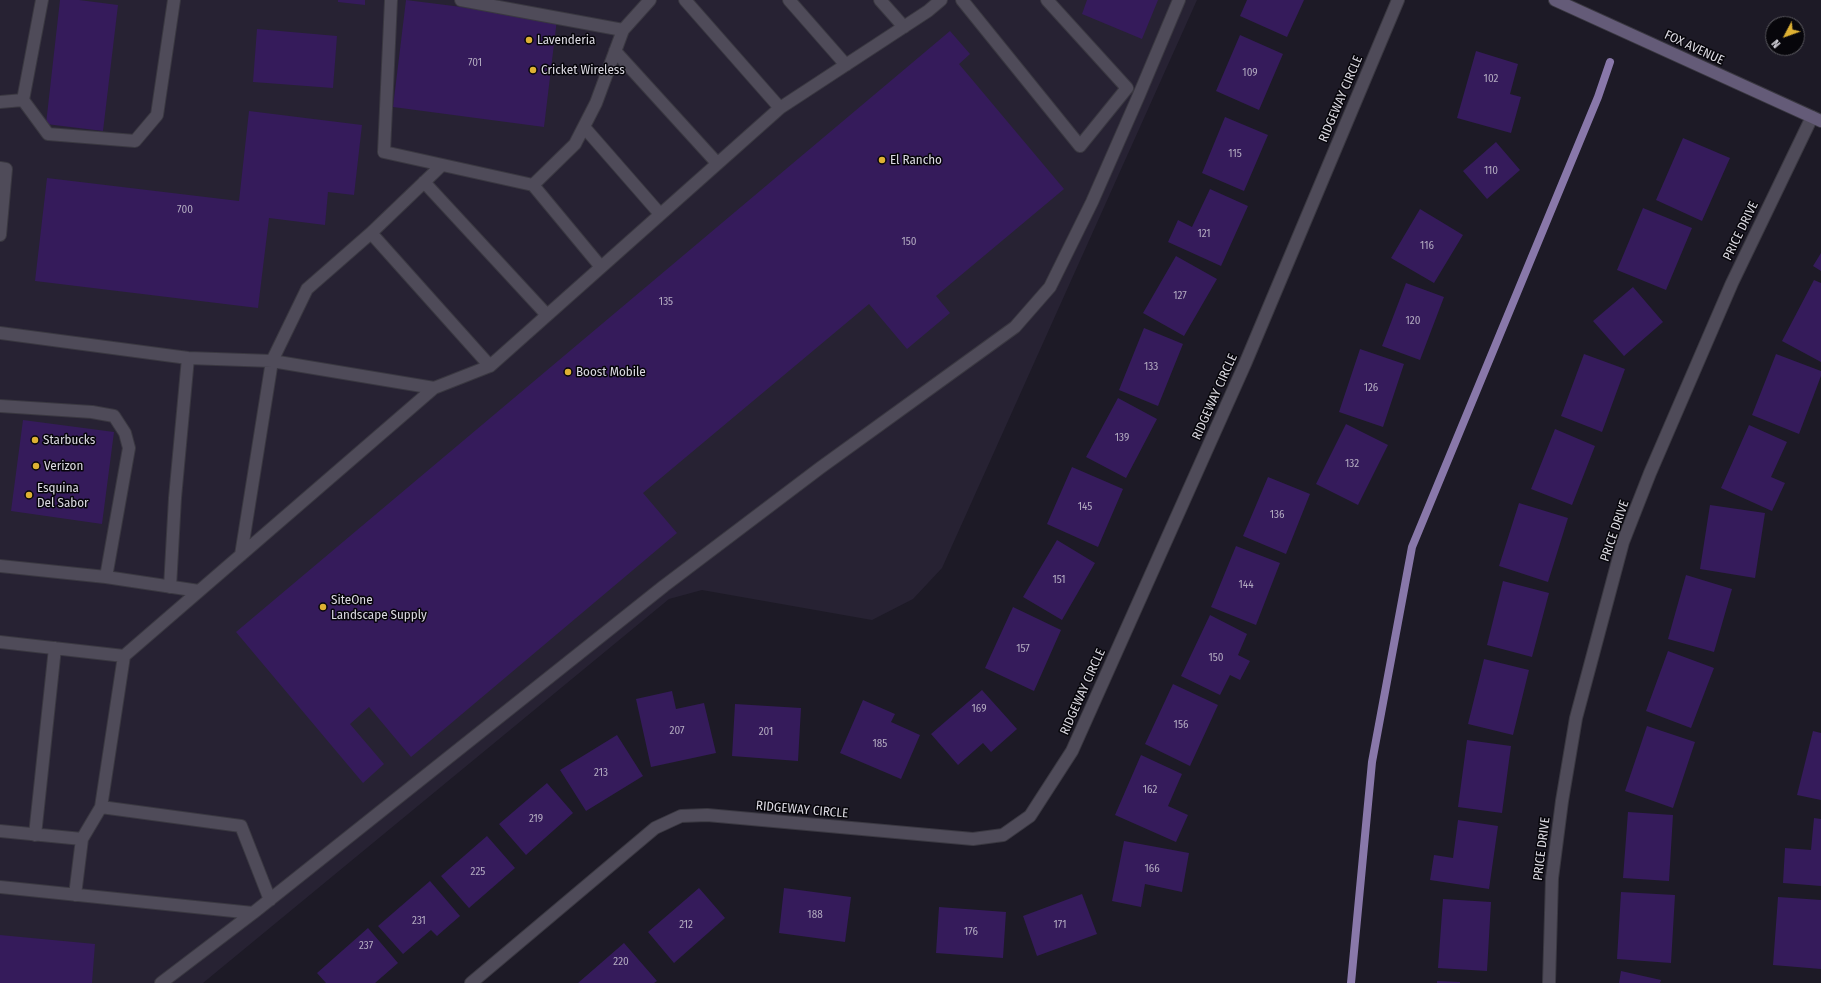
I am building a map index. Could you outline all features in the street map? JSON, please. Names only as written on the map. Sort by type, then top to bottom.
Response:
[{"type":"main road","name":"FOX AVENUE","points":[[1555,0],[1816,119]]},
{"type":"street","points":[[42,0],[23,100],[48,134],[135,141],[156,115],[174,0]]},
{"type":"street","points":[[391,0],[384,152],[533,185],[601,267]]},
{"type":"street","points":[[462,0],[623,30]]},
{"type":"street","points":[[533,185],[575,144],[596,103],[623,30],[650,0]]},
{"type":"street","points":[[685,0],[780,108]]},
{"type":"street","points":[[789,0],[846,65]]},
{"type":"street","points":[[880,0],[904,27]]},
{"type":"street","points":[[74,895],[82,839],[101,807],[124,656],[434,388],[490,366],[780,108],[904,27],[941,0]]},
{"type":"street","points":[[962,0],[1080,146],[1127,88],[1047,0]]},
{"type":"street","points":[[161,983],[270,900],[664,586],[820,468],[1015,327],[1050,287],[1120,138],[1179,0]]},
{"type":"street","name":"RIDGEWAY CIRCLE","points":[[471,983],[655,828],[681,816],[707,815],[973,839],[1003,835],[1030,816],[1072,751],[1245,364],[1398,0]]},
{"type":"street","points":[[616,51],[717,163]]},
{"type":"street","points":[[0,102],[23,100]]},
{"type":"street","name":"PRICE DRIVE","points":[[1549,983],[1552,878],[1562,801],[1576,718],[1624,542],[1650,473],[1732,283],[1816,119]]},
{"type":"street","points":[[584,127],[660,214]]},
{"type":"street","points":[[241,555],[272,361],[307,289],[371,233],[442,165]]},
{"type":"street","points":[[0,168],[6,169],[0,235]]},
{"type":"street","points":[[424,182],[547,316]]},
{"type":"street","points":[[371,233],[490,366]]},
{"type":"street","points":[[0,333],[188,358],[272,361],[434,388]]},
{"type":"street","points":[[170,587],[174,498],[188,358]]},
{"type":"street","points":[[0,406],[92,412],[114,416],[125,432],[129,448],[106,577]]},
{"type":"street","points":[[0,566],[106,577],[199,591]]},
{"type":"street","points":[[0,642],[124,656]]},
{"type":"street","points":[[35,835],[55,648]]},
{"type":"street","points":[[101,807],[241,826],[270,900]]},
{"type":"street","points":[[0,831],[82,839]]},
{"type":"street","points":[[0,887],[253,913]]},
{"type":"shaded area","points":[[0,0],[1197,0],[942,568],[913,599],[872,620],[702,590],[669,599],[203,983],[0,983]]},
{"type":"building","points":[[60,0],[79,0],[118,5],[103,131],[46,124]]},
{"type":"building","points":[[338,0],[365,0],[365,5],[338,2]]},
{"type":"building","points":[[406,0],[557,19],[544,127],[393,107]]},
{"type":"building","points":[[1087,0],[1158,0],[1142,39],[1082,14]]},
{"type":"building","points":[[1247,0],[1304,0],[1287,37],[1240,16]]},
{"type":"building","points":[[257,29],[337,36],[333,88],[253,82]]},
{"type":"building","points":[[950,31],[970,54],[959,64],[1064,189],[936,296],[950,313],[907,349],[869,304],[643,493],[677,533],[411,757],[369,707],[350,724],[384,764],[363,783],[236,632]]},
{"type":"building","points":[[1240,35],[1283,54],[1259,110],[1216,91]]},
{"type":"building","points":[[1476,51],[1518,64],[1510,94],[1521,97],[1511,133],[1457,118]]},
{"type":"building","points":[[249,111],[362,125],[354,195],[328,192],[325,225],[269,218],[258,308],[35,281],[47,178],[239,201]]},
{"type":"building","points":[[1225,117],[1268,135],[1244,191],[1202,173]]},
{"type":"building","points":[[1683,138],[1730,158],[1702,221],[1656,200]]},
{"type":"building","points":[[1496,142],[1520,170],[1487,199],[1463,171]]},
{"type":"building","points":[[1210,189],[1248,206],[1221,266],[1168,242],[1178,220],[1192,227]]},
{"type":"building","points":[[1643,208],[1692,228],[1666,290],[1617,270]]},
{"type":"building","points":[[1420,209],[1463,235],[1434,283],[1391,258]]},
{"type":"building","points":[[1821,253],[1821,271],[1813,266]]},
{"type":"building","points":[[1176,256],[1217,279],[1184,336],[1143,313]]},
{"type":"building","points":[[1814,280],[1821,283],[1821,362],[1782,341]]},
{"type":"building","points":[[1406,283],[1444,297],[1420,360],[1382,346]]},
{"type":"building","points":[[1633,287],[1663,322],[1624,356],[1593,321]]},
{"type":"building","points":[[1144,328],[1183,344],[1158,406],[1119,390]]},
{"type":"building","points":[[1360,349],[1404,364],[1383,427],[1339,412]]},
{"type":"building","points":[[1584,354],[1625,369],[1602,432],[1561,416]]},
{"type":"building","points":[[1776,354],[1821,371],[1821,376],[1799,434],[1752,415]]},
{"type":"building","points":[[1118,398],[1157,419],[1126,478],[1086,457]]},
{"type":"building","points":[[23,420],[114,432],[102,524],[11,511]]},
{"type":"building","points":[[1346,424],[1388,445],[1358,505],[1316,484]]},
{"type":"building","points":[[1749,425],[1787,442],[1771,477],[1785,483],[1772,511],[1721,488]]},
{"type":"building","points":[[1555,429],[1595,446],[1572,505],[1531,489]]},
{"type":"building","points":[[1072,467],[1123,489],[1098,547],[1047,524]]},
{"type":"building","points":[[1268,477],[1310,494],[1286,554],[1243,536]]},
{"type":"building","points":[[1519,503],[1568,518],[1548,582],[1499,566]]},
{"type":"building","points":[[1710,505],[1765,513],[1755,578],[1700,569]]},
{"type":"building","points":[[1057,540],[1095,563],[1062,620],[1023,597]]},
{"type":"building","points":[[1236,546],[1280,563],[1256,625],[1211,607]]},
{"type":"building","points":[[1686,575],[1732,589],[1714,652],[1668,639]]},
{"type":"building","points":[[1503,581],[1549,593],[1532,657],[1487,645]]},
{"type":"building","points":[[1013,607],[1061,630],[1034,691],[985,668]]},
{"type":"building","points":[[1210,615],[1247,634],[1238,655],[1250,661],[1240,680],[1230,675],[1220,695],[1181,676]]},
{"type":"building","points":[[1668,651],[1714,668],[1691,728],[1646,711]]},
{"type":"building","points":[[1484,659],[1529,670],[1513,735],[1468,724]]},
{"type":"building","points":[[1173,684],[1218,705],[1190,766],[1145,744]]},
{"type":"building","points":[[982,690],[1017,729],[991,752],[983,743],[958,765],[931,734]]},
{"type":"building","points":[[672,691],[676,709],[704,703],[716,753],[651,767],[636,699]]},
{"type":"building","points":[[863,700],[895,714],[891,722],[920,735],[901,779],[840,753]]},
{"type":"building","points":[[735,704],[801,708],[798,761],[732,756]]},
{"type":"building","points":[[1647,726],[1695,742],[1673,808],[1625,791]]},
{"type":"building","points":[[1813,731],[1821,733],[1821,800],[1797,795]]},
{"type":"building","points":[[617,735],[643,776],[586,811],[560,770]]},
{"type":"building","points":[[1467,740],[1511,746],[1502,813],[1458,807]]},
{"type":"building","points":[[1141,755],[1182,774],[1168,806],[1188,815],[1176,842],[1115,815]]},
{"type":"building","points":[[547,783],[573,813],[526,855],[499,824]]},
{"type":"building","points":[[1628,812],[1673,815],[1669,881],[1623,878]]},
{"type":"building","points":[[1814,818],[1821,819],[1821,886],[1783,883],[1785,848],[1811,850]]},
{"type":"building","points":[[1458,820],[1498,826],[1489,889],[1430,880],[1434,855],[1453,858]]},
{"type":"building","points":[[487,836],[515,868],[469,908],[441,876]]},
{"type":"building","points":[[1124,841],[1189,853],[1182,892],[1145,884],[1141,907],[1112,901]]},
{"type":"building","points":[[430,881],[460,916],[437,936],[431,930],[403,954],[378,926]]},
{"type":"building","points":[[699,888],[725,918],[674,963],[648,932]]},
{"type":"building","points":[[784,888],[851,897],[845,942],[779,933]]},
{"type":"building","points":[[1621,892],[1675,895],[1671,963],[1617,959]]},
{"type":"building","points":[[1082,894],[1097,934],[1037,956],[1023,916]]},
{"type":"building","points":[[1778,897],[1821,900],[1821,969],[1773,965]]},
{"type":"building","points":[[1443,899],[1491,902],[1487,971],[1438,968]]},
{"type":"building","points":[[939,907],[1006,912],[1003,958],[936,953]]},
{"type":"building","points":[[368,928],[398,963],[375,983],[326,983],[317,973]]},
{"type":"building","points":[[0,935],[95,944],[92,983],[0,983]]},
{"type":"building","points":[[624,943],[657,981],[654,983],[578,983]]},
{"type":"building","points":[[1621,971],[1661,980],[1660,983],[1619,983]]},
{"type":"building","points":[[1437,981],[1460,982],[1460,983],[1437,983]]},
{"type":"waterway","points":[[1351,983],[1372,762],[1412,547],[1598,97],[1610,62]]},
{"type":"place","name":"Lavenderia","points":[[529,40]]},
{"type":"place","name":"Cricket Wireless","points":[[533,70]]},
{"type":"place","name":"El Rancho","points":[[882,160]]},
{"type":"place","name":"Boost Mobile","points":[[568,372]]},
{"type":"place","name":"Starbucks","points":[[35,440]]},
{"type":"place","name":"Verizon","points":[[36,466]]},
{"type":"place","name":"Esquina Del Sabor","points":[[29,495]]},
{"type":"place","name":"SiteOne Landscape Supply","points":[[323,607]]}]
